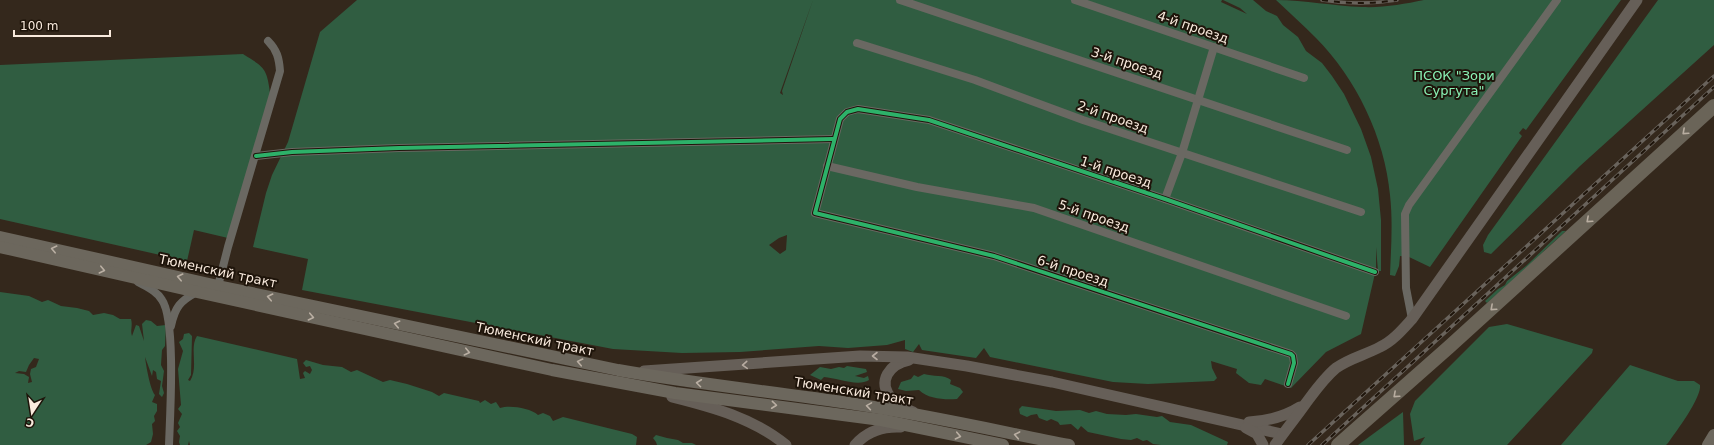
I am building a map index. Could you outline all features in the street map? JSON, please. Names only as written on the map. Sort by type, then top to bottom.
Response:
[{"type":"highway","points":[[1338,445],[1450,347],[1714,106]]},
{"type":"main road","points":[[1275,445],[1322,382],[1334,370],[1353,358],[1381,347],[1399,334],[1412,319],[1637,0]]},
{"type":"main road","name":"Тюменский тракт","points":[[0,237],[218,286],[618,370],[684,382],[856,404],[1069,445]]},
{"type":"main road","name":"Тюменский тракт","points":[[0,247],[489,357],[625,384],[696,396],[829,412],[1003,445]]},
{"type":"main road","points":[[618,370],[664,371],[860,356],[907,357],[1052,382],[1230,421],[1282,434]]},
{"type":"main road","points":[[922,416],[896,403],[887,392],[885,381],[887,374],[896,364],[911,360],[927,360]]},
{"type":"main road","points":[[625,384],[736,416],[764,429],[786,445]]},
{"type":"main road","points":[[1230,421],[1267,421],[1287,415],[1306,403]]},
{"type":"main road","points":[[1230,421],[1257,434],[1263,445]]},
{"type":"main road","points":[[855,445],[868,433],[876,430],[892,427],[919,428]]},
{"type":"main road","points":[[1708,445],[1714,435]]},
{"type":"street","name":"3-й проезд","points":[[900,0],[1347,150]]},
{"type":"street","name":"4-й проезд","points":[[1075,0],[1304,78]]},
{"type":"street","points":[[1412,319],[1406,288],[1405,214],[1409,205],[1557,0]]},
{"type":"street","points":[[218,286],[280,71],[276,49],[268,41]]},
{"type":"street","name":"2-й проезд","points":[[857,43],[975,80],[1083,120],[1361,212]]},
{"type":"street","points":[[1165,199],[1182,153],[1214,47]]},
{"type":"street","name":"1-й проезд","points":[[833,139],[840,119],[848,112],[858,108],[930,120],[1165,199],[1375,272]]},
{"type":"street","points":[[256,156],[292,152],[399,148],[833,139],[827,166]]},
{"type":"street","name":"6-й проезд","points":[[827,166],[815,213],[994,256],[1291,354],[1293,356],[1294,363],[1288,384]]},
{"type":"street","name":"5-й проезд","points":[[827,166],[917,187],[1034,208],[1346,316]]},
{"type":"street","points":[[121,275],[146,286],[158,294],[167,309],[170,329],[169,445]]},
{"type":"street","points":[[170,329],[178,305],[185,298],[197,292]]},
{"type":"green space","points":[[357,0],[813,0],[1222,0],[1221,2],[1247,14],[1240,8],[1223,0],[1253,0],[1266,11],[1277,16],[1283,25],[1298,37],[1306,51],[1322,63],[1344,94],[1361,129],[1371,157],[1378,189],[1381,220],[1381,271],[1378,271],[1376,247],[1376,269],[1361,334],[1326,352],[1291,388],[1265,379],[1261,385],[1249,383],[1236,373],[1237,369],[1211,361],[1212,368],[1217,378],[1214,381],[1148,384],[1113,382],[990,357],[984,348],[976,358],[922,350],[919,344],[913,352],[905,349],[905,340],[887,345],[848,348],[819,346],[740,352],[682,353],[613,349],[302,290],[308,259],[253,247],[266,193],[272,175],[288,142],[320,32]],"holes":[[[813,0],[782,91],[783,95],[780,93]],[[787,235],[786,250],[780,254],[769,245],[779,238]]]},
{"type":"green space","name":"ПСОК \"Зори Сургута\"","points":[[1276,0],[1378,7],[1424,0],[1621,0],[1526,130],[1523,128],[1519,133],[1522,136],[1430,267],[1409,257],[1400,256],[1399,266],[1395,276],[1390,275],[1392,235],[1390,195],[1387,174],[1382,152],[1366,110],[1344,71],[1311,33]]},
{"type":"green space","points":[[1658,0],[1714,0],[1714,45],[1580,166],[1491,254],[1484,252],[1483,245],[1488,235]]},
{"type":"green space","points":[[243,54],[260,65],[266,73],[270,93],[228,238],[194,230],[187,261],[0,219],[0,65]]},
{"type":"green space","points":[[1562,231],[1566,231],[1534,262],[1487,303],[1485,301],[1526,266]]},
{"type":"green space","points":[[0,292],[29,296],[42,302],[48,300],[61,306],[89,311],[93,315],[104,313],[113,315],[120,319],[131,319],[132,336],[136,325],[139,326],[144,341],[142,324],[146,320],[151,321],[157,326],[166,325],[165,346],[162,350],[161,365],[164,371],[162,386],[164,393],[162,397],[159,394],[161,381],[157,379],[156,372],[153,370],[152,376],[145,357],[147,371],[155,395],[152,402],[157,404],[157,411],[154,416],[155,421],[152,424],[153,434],[151,442],[146,445],[0,445]],"holes":[[[34,358],[39,359],[36,367],[31,369],[30,374],[32,382],[28,383],[29,377],[24,374],[15,373],[19,371],[26,372]]]},
{"type":"green space","points":[[1507,324],[1593,349],[1592,353],[1507,445],[1420,445],[1425,437],[1414,441],[1410,414],[1415,401],[1489,327]]},
{"type":"green space","points":[[189,333],[192,336],[191,375],[188,380],[190,381],[194,370],[194,346],[197,336],[297,359],[300,379],[305,378],[303,373],[305,371],[310,374],[312,370],[310,366],[306,367],[303,363],[306,360],[323,365],[342,367],[351,372],[357,370],[383,382],[390,380],[407,384],[432,392],[439,396],[444,393],[479,401],[480,403],[485,400],[491,404],[496,402],[500,408],[514,407],[525,409],[538,415],[543,413],[550,416],[553,421],[563,417],[632,434],[637,437],[636,445],[190,445],[189,441],[188,445],[180,445],[180,436],[177,431],[180,427],[178,423],[182,414],[178,409],[181,405],[178,369],[183,351],[179,342],[183,339],[184,334]]},
{"type":"green space","points":[[1630,365],[1678,381],[1694,381],[1700,385],[1700,390],[1693,406],[1668,443],[1666,445],[1561,445]]},
{"type":"green space","points":[[847,366],[866,369],[867,372],[855,376],[864,378],[868,376],[869,380],[859,383],[824,377],[821,380],[810,375],[820,367],[831,369],[839,367],[844,368]]},
{"type":"green space","points":[[924,374],[948,378],[951,380],[950,384],[960,388],[963,392],[957,399],[947,399],[932,397],[919,390],[906,391],[898,389],[901,382],[911,379],[914,375],[918,377]]},
{"type":"green space","points":[[1022,406],[1056,411],[1080,410],[1089,413],[1096,411],[1107,414],[1162,416],[1170,422],[1191,425],[1228,442],[1227,445],[1161,445],[1153,444],[1147,440],[1143,441],[1137,438],[1131,440],[1121,439],[1088,432],[1081,426],[1078,430],[1071,424],[1060,425],[1058,422],[1051,419],[1047,421],[1039,418],[1037,414],[1027,417],[1020,414],[1019,409]]},
{"type":"green space","points":[[1403,412],[1404,445],[1358,445]]},
{"type":"green space","points":[[656,435],[678,440],[683,443],[692,443],[696,445],[657,445],[653,438]]},
{"type":"railway","points":[[1322,0],[1360,3],[1397,0]]},
{"type":"railway","points":[[1308,445],[1714,76]]},
{"type":"railway","points":[[1322,445],[1714,87]]},
{"type":"cycle path","points":[[1288,384],[1294,363],[1293,356],[1291,354],[994,256],[815,213],[840,119],[847,112],[858,109],[929,120],[1165,199],[1375,272]]},
{"type":"cycle path","points":[[256,156],[292,152],[399,148],[833,139]]}]
